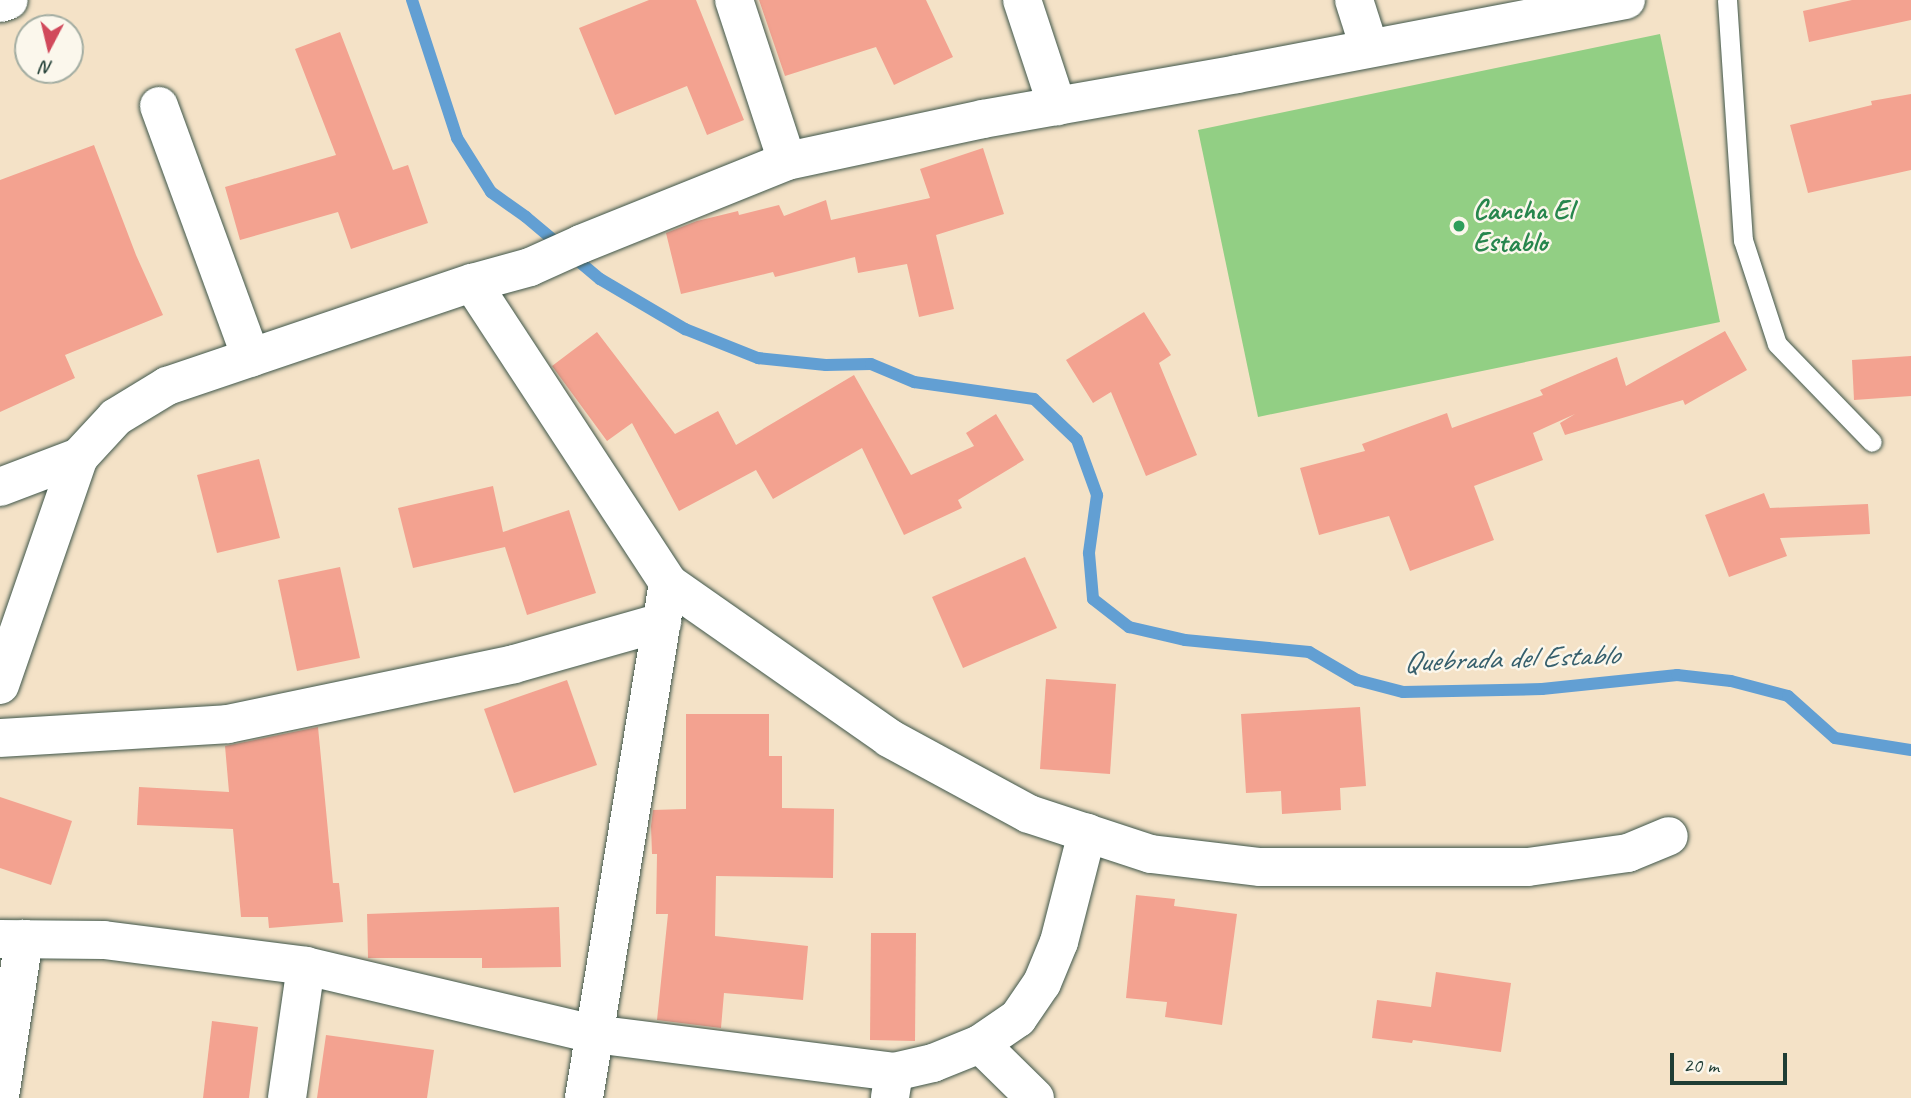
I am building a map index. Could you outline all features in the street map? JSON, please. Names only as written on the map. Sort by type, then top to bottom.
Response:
[{"type":"street","points":[[0,3],[9,0]]},
{"type":"street","points":[[734,0],[787,161]]},
{"type":"street","points":[[1022,0],[1057,106]]},
{"type":"street","points":[[1354,0],[1369,47]]},
{"type":"street","points":[[0,685],[79,457],[116,417],[167,386],[472,283],[530,267],[787,161],[1057,106],[1626,0]]},
{"type":"street","points":[[159,106],[251,358]]},
{"type":"street","points":[[472,283],[668,583],[889,738],[1029,814],[1151,854],[1260,867],[1528,867],[1629,853],[1669,836]]},
{"type":"street","points":[[0,487],[79,457]]},
{"type":"street","points":[[584,1098],[668,583]]},
{"type":"street","points":[[0,738],[228,724],[514,664],[662,622]]},
{"type":"street","points":[[0,1096],[12,939],[104,940],[306,966],[594,1034],[892,1085],[933,1063],[980,1044],[1018,1018],[1042,983],[1059,942],[1087,833]]},
{"type":"street","points":[[287,1098],[306,966]]},
{"type":"street","points":[[980,1044],[1035,1098]]},
{"type":"lane","points":[[1727,0],[1743,240],[1777,344],[1872,442]]},
{"type":"green space","name":"Cancha El Establo","points":[[1660,34],[1720,322],[1258,417],[1198,130]]},
{"type":"building","points":[[649,0],[696,0],[744,120],[707,135],[687,86],[615,115],[579,28]]},
{"type":"building","points":[[759,0],[926,0],[953,57],[894,85],[876,47],[785,76]]},
{"type":"building","points":[[1852,0],[1911,0],[1911,20],[1809,42],[1803,11]]},
{"type":"building","points":[[340,32],[393,170],[408,165],[428,223],[351,249],[338,212],[240,240],[225,187],[336,155],[295,49]]},
{"type":"building","points":[[1911,94],[1911,170],[1808,193],[1790,125],[1872,105],[1871,101]]},
{"type":"building","points":[[94,145],[136,255],[163,315],[65,355],[75,378],[0,412],[0,180]]},
{"type":"building","points":[[983,148],[1004,214],[936,235],[954,309],[919,317],[907,264],[858,273],[855,257],[775,277],[773,272],[681,294],[666,233],[697,221],[738,211],[739,215],[779,205],[784,216],[826,200],[831,220],[930,198],[920,169]]},
{"type":"building","points":[[1144,312],[1171,355],[1159,363],[1197,455],[1146,476],[1111,392],[1093,403],[1066,360]]},
{"type":"building","points":[[1725,331],[1747,370],[1685,405],[1683,400],[1565,435],[1560,423],[1575,414],[1533,433],[1543,460],[1474,486],[1494,540],[1410,571],[1389,516],[1319,535],[1300,468],[1365,451],[1362,444],[1447,413],[1452,428],[1543,395],[1540,390],[1617,357],[1626,386]]},
{"type":"building","points":[[597,332],[675,434],[718,411],[736,445],[854,375],[911,475],[974,446],[966,433],[996,414],[1024,460],[958,500],[962,508],[904,535],[862,448],[773,499],[756,470],[679,511],[632,423],[607,441],[552,366]]},
{"type":"building","points":[[1911,356],[1911,396],[1854,400],[1852,360]]},
{"type":"building","points":[[259,459],[280,538],[217,553],[197,475]]},
{"type":"building","points":[[493,486],[503,532],[569,510],[596,593],[527,615],[505,547],[413,568],[398,508]]},
{"type":"building","points":[[1764,493],[1770,508],[1868,504],[1870,534],[1780,538],[1787,556],[1729,577],[1705,515]]},
{"type":"building","points":[[1025,557],[1057,628],[963,668],[932,597]]},
{"type":"building","points":[[340,567],[360,658],[297,671],[278,580]]},
{"type":"building","points":[[1046,679],[1116,684],[1110,774],[1040,769]]},
{"type":"building","points":[[567,680],[597,765],[514,793],[484,709]]},
{"type":"building","points":[[1360,707],[1366,786],[1340,788],[1341,810],[1282,814],[1281,791],[1246,793],[1241,714]]},
{"type":"building","points":[[686,714],[769,714],[769,756],[782,756],[782,808],[834,809],[833,878],[716,876],[715,936],[808,946],[803,1000],[724,993],[721,1028],[657,1020],[668,914],[656,914],[657,854],[652,854],[651,826],[653,810],[686,809]]},
{"type":"building","points":[[318,727],[333,883],[339,883],[343,922],[269,928],[268,917],[241,917],[233,829],[137,825],[139,787],[229,792],[225,746]]},
{"type":"building","points":[[0,797],[72,821],[51,885],[0,868]]},
{"type":"building","points":[[1136,895],[1175,899],[1174,906],[1237,914],[1222,1025],[1165,1017],[1167,1002],[1126,998]]},
{"type":"building","points":[[559,907],[561,967],[482,968],[482,958],[368,958],[367,914]]},
{"type":"building","points":[[871,933],[916,933],[915,1041],[870,1040]]},
{"type":"building","points":[[1436,972],[1511,983],[1501,1052],[1413,1040],[1412,1043],[1372,1038],[1377,1000],[1431,1007]]},
{"type":"building","points":[[212,1021],[258,1027],[249,1098],[203,1098]]},
{"type":"building","points":[[326,1035],[434,1050],[427,1098],[317,1098]]},
{"type":"waterway","name":"Quebrada del Establo","points":[[412,0],[457,138],[491,192],[526,217],[600,279],[685,329],[758,358],[826,365],[871,364],[914,382],[1034,399],[1077,440],[1097,495],[1089,553],[1093,599],[1129,627],[1185,640],[1309,652],[1357,680],[1403,692],[1542,689],[1677,675],[1731,681],[1788,696],[1835,738],[1911,750]]},
{"type":"place","name":"Cancha El Establo","points":[[1459,226]]}]
